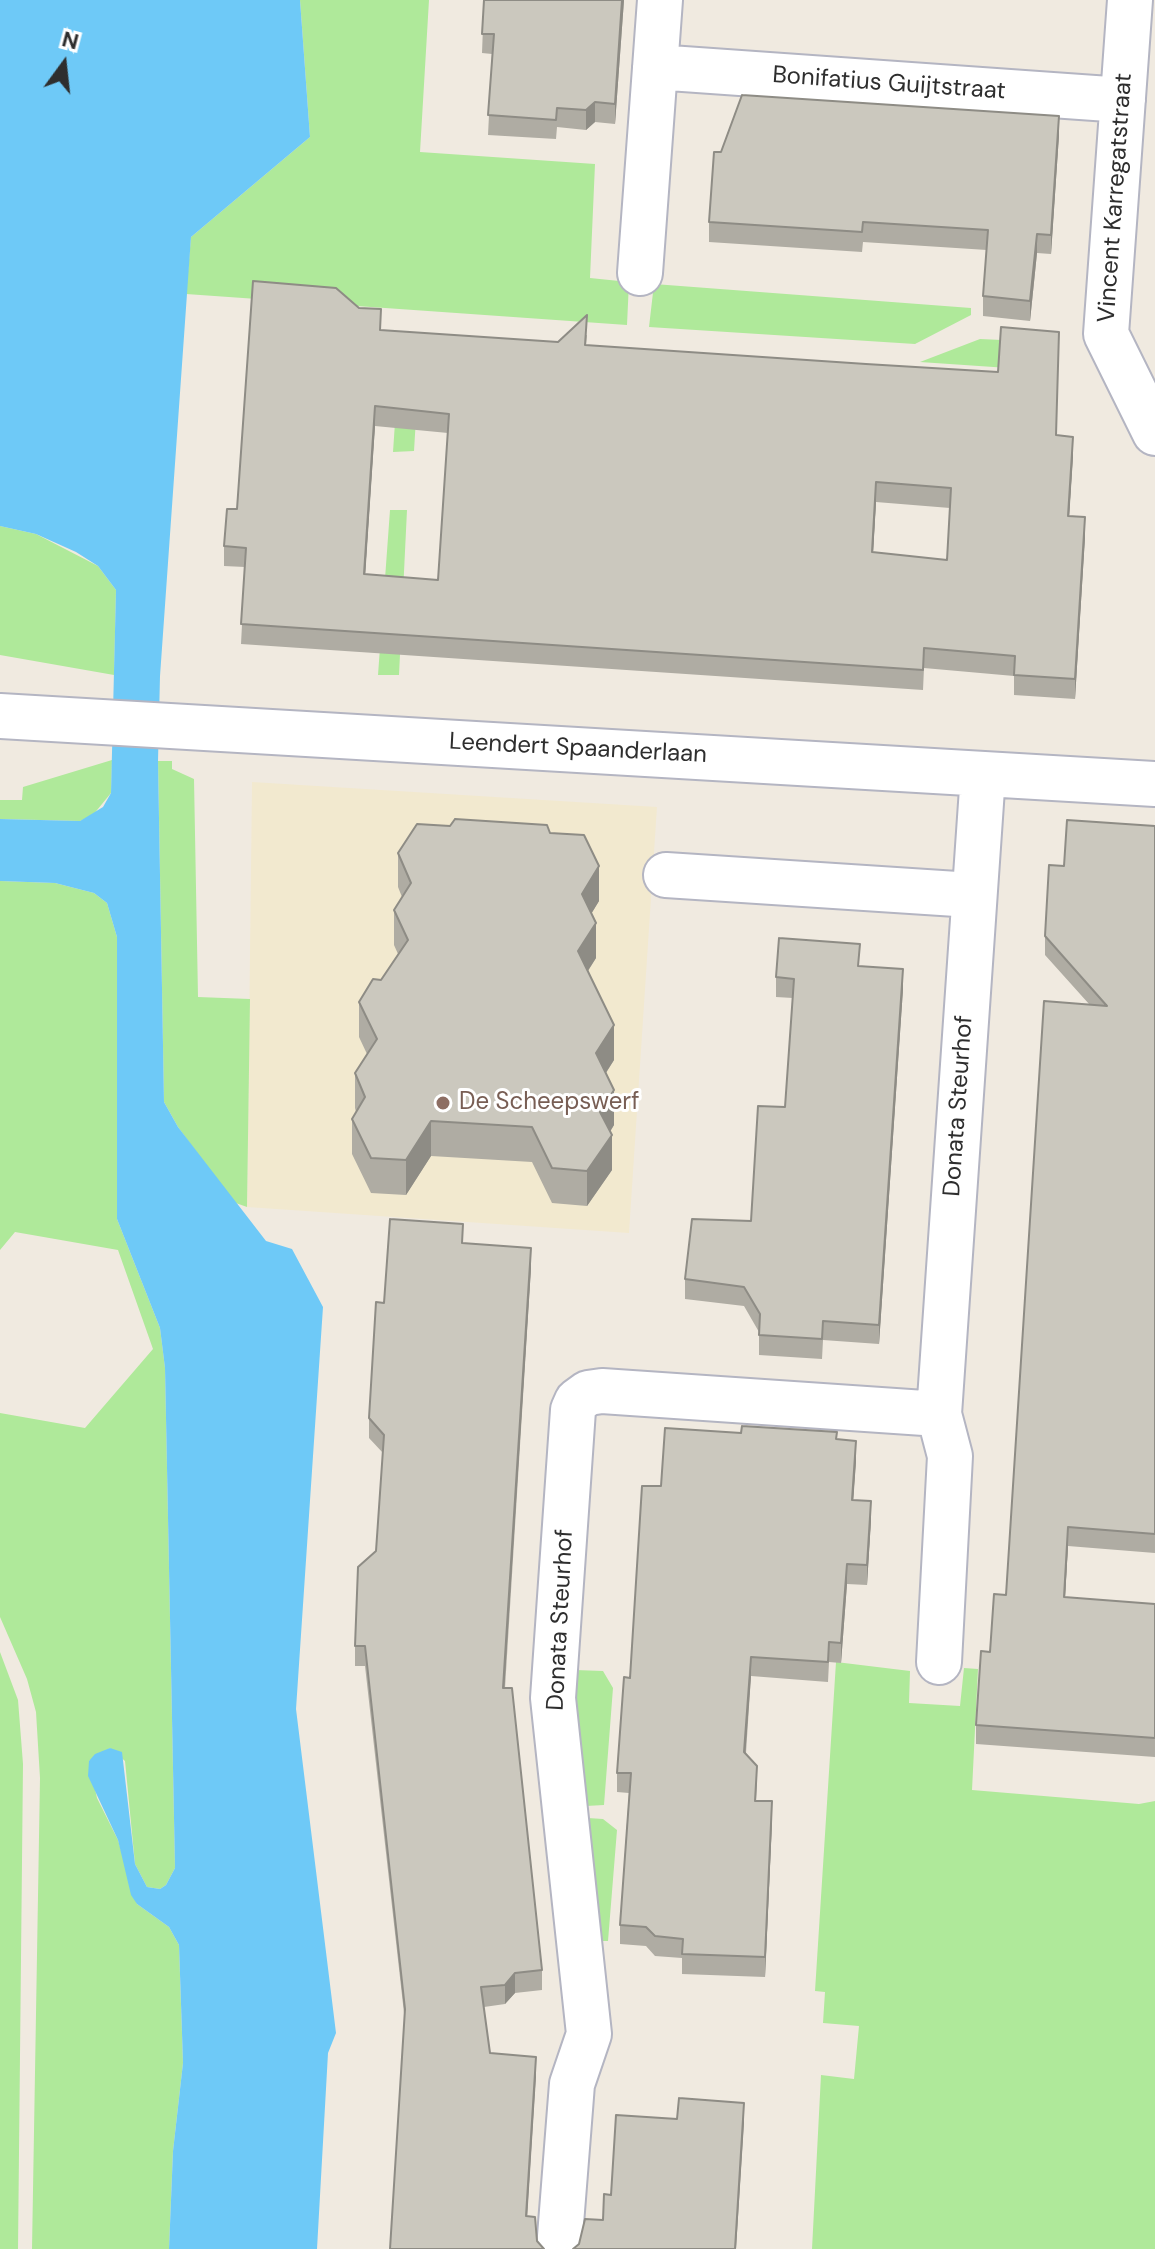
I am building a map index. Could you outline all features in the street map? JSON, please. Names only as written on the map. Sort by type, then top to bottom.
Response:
[{"type":"street","points":[[640,273],[660,0]]},
{"type":"street","name":"Vincent Karregatstraat","points":[[1130,0],[1106,334],[1155,433]]},
{"type":"street","name":"Bonifatius Guijtstraat","points":[[655,67],[1123,100]]},
{"type":"street","name":"Leendert Spaanderlaan","points":[[0,716],[1155,784]]},
{"type":"street","name":"Donata Steurhof","points":[[939,1662],[950,1456],[939,1414],[972,895],[983,774]]},
{"type":"street","points":[[666,875],[972,895]]},
{"type":"street","name":"Donata Steurhof","points":[[559,2249],[572,2084],[589,2034],[553,1698],[573,1410],[577,1401],[588,1393],[602,1391],[939,1414]]},
{"type":"shaded area","name":"De Scheepswerf","points":[[252,782],[657,807],[629,1233],[247,1207]]},
{"type":"green space","points":[[300,0],[429,0],[420,152],[595,164],[590,278],[629,282],[627,325],[186,294],[191,237],[310,137]]},
{"type":"green space","points":[[654,284],[971,308],[971,315],[915,344],[649,327]]},
{"type":"green space","points":[[401,334],[421,336],[414,451],[393,452]]},
{"type":"green space","points":[[980,339],[1024,341],[1023,369],[920,362]]},
{"type":"green space","points":[[390,510],[407,510],[399,675],[378,675]]},
{"type":"green space","points":[[0,526],[36,534],[98,566],[116,590],[114,675],[0,655]]},
{"type":"green space","points":[[112,760],[111,793],[93,815],[80,821],[0,819],[0,800],[22,800],[23,787]]},
{"type":"green space","points":[[158,761],[172,761],[172,769],[194,779],[198,997],[250,999],[247,1207],[233,1202],[178,1127],[164,1102]]},
{"type":"green space","points":[[0,881],[55,883],[94,893],[107,903],[117,937],[117,1219],[160,1328],[165,1368],[175,1868],[166,1885],[160,1889],[147,1887],[135,1864],[125,1761],[110,1748],[89,1761],[97,1798],[118,1840],[137,1904],[169,1927],[179,1945],[183,2063],[173,2151],[169,2249],[32,2249],[40,1778],[36,1712],[27,1679],[0,1617],[0,1413],[85,1428],[153,1349],[118,1250],[15,1232],[0,1250]]},
{"type":"green space","points":[[0,1652],[18,1700],[23,1764],[18,2249],[0,2249]]},
{"type":"green space","points":[[836,1662],[910,1671],[909,1703],[960,1706],[964,1668],[978,1669],[972,1790],[1139,1804],[1155,1801],[1155,2249],[812,2249],[821,2075],[854,2079],[859,2026],[823,2023],[825,1992],[815,1991]]},
{"type":"green space","points":[[575,1670],[603,1671],[613,1688],[604,1805],[586,1806],[574,1693]]},
{"type":"green space","points":[[588,1818],[603,1819],[617,1830],[608,1941],[601,1941]]},
{"type":"water","points":[[0,0],[300,0],[310,137],[191,237],[160,676],[158,761],[164,1102],[178,1127],[266,1241],[292,1249],[323,1307],[296,1709],[336,2033],[328,2053],[317,2249],[169,2249],[173,2151],[183,2063],[179,1945],[169,1927],[137,1904],[131,1895],[118,1840],[88,1776],[89,1761],[95,1754],[110,1748],[122,1752],[135,1864],[147,1887],[160,1889],[166,1885],[175,1868],[165,1368],[160,1328],[117,1219],[117,937],[107,903],[94,893],[55,883],[0,881],[0,819],[80,821],[103,807],[111,793],[116,590],[98,566],[76,552],[36,534],[0,526]]},
{"type":"building","points":[[484,0],[622,0],[615,104],[595,102],[586,110],[557,108],[556,120],[488,115],[494,34],[482,34]]},
{"type":"building","points":[[742,95],[1059,116],[1051,235],[1037,234],[1030,301],[983,296],[988,230],[863,222],[862,232],[709,222],[714,152],[721,152]]},
{"type":"building","points":[[253,281],[336,288],[359,308],[381,309],[380,330],[558,342],[587,315],[585,345],[866,364],[998,372],[1001,327],[1059,332],[1056,435],[1073,437],[1068,516],[1085,517],[1075,679],[1014,675],[1015,656],[924,648],[923,670],[241,624],[246,548],[224,546],[227,509],[237,509]],"holes":[[[375,406],[449,414],[438,580],[364,574]],[[876,482],[951,488],[947,560],[872,552]]]},
{"type":"building","points":[[455,819],[547,825],[550,833],[584,835],[599,866],[582,894],[596,923],[578,951],[614,1025],[596,1053],[614,1090],[600,1112],[612,1135],[587,1171],[552,1168],[532,1127],[431,1121],[406,1160],[371,1158],[352,1119],[365,1097],[355,1073],[377,1039],[359,1002],[373,979],[381,980],[408,940],[394,910],[411,883],[398,853],[417,824],[450,826]]},
{"type":"building","points":[[1067,820],[1155,826],[1155,1534],[1068,1527],[1064,1597],[1155,1604],[1155,1738],[976,1725],[981,1651],[990,1652],[994,1594],[1006,1595],[1044,1001],[1107,1006],[1045,936],[1049,865],[1064,866]]},
{"type":"building","points":[[779,938],[860,944],[858,966],[903,969],[879,1325],[823,1321],[822,1339],[759,1335],[760,1314],[744,1287],[685,1279],[692,1219],[751,1221],[758,1106],[785,1107],[794,979],[776,977]]},
{"type":"building","points":[[390,1219],[463,1224],[462,1243],[531,1248],[503,1688],[512,1688],[542,1970],[515,1973],[505,1985],[481,1987],[490,2053],[536,2057],[526,2216],[535,2217],[537,2241],[544,2249],[390,2249],[405,2009],[365,1646],[355,1646],[358,1567],[376,1551],[384,1435],[369,1418],[376,1302],[384,1303]]},
{"type":"building","points":[[742,1426],[837,1432],[836,1439],[856,1441],[852,1500],[871,1501],[867,1565],[847,1564],[841,1643],[829,1642],[828,1662],[751,1657],[744,1752],[757,1766],[755,1801],[772,1801],[765,1957],[682,1954],[683,1939],[655,1936],[646,1927],[620,1925],[631,1773],[617,1773],[624,1677],[630,1678],[642,1486],[661,1486],[665,1428],[741,1433]]},
{"type":"building","points":[[679,2098],[744,2103],[735,2249],[573,2249],[579,2244],[585,2219],[603,2220],[604,2194],[611,2195],[616,2115],[677,2119]]},
{"type":"place","name":"De Scheepswerf","points":[[443,1103]]}]
